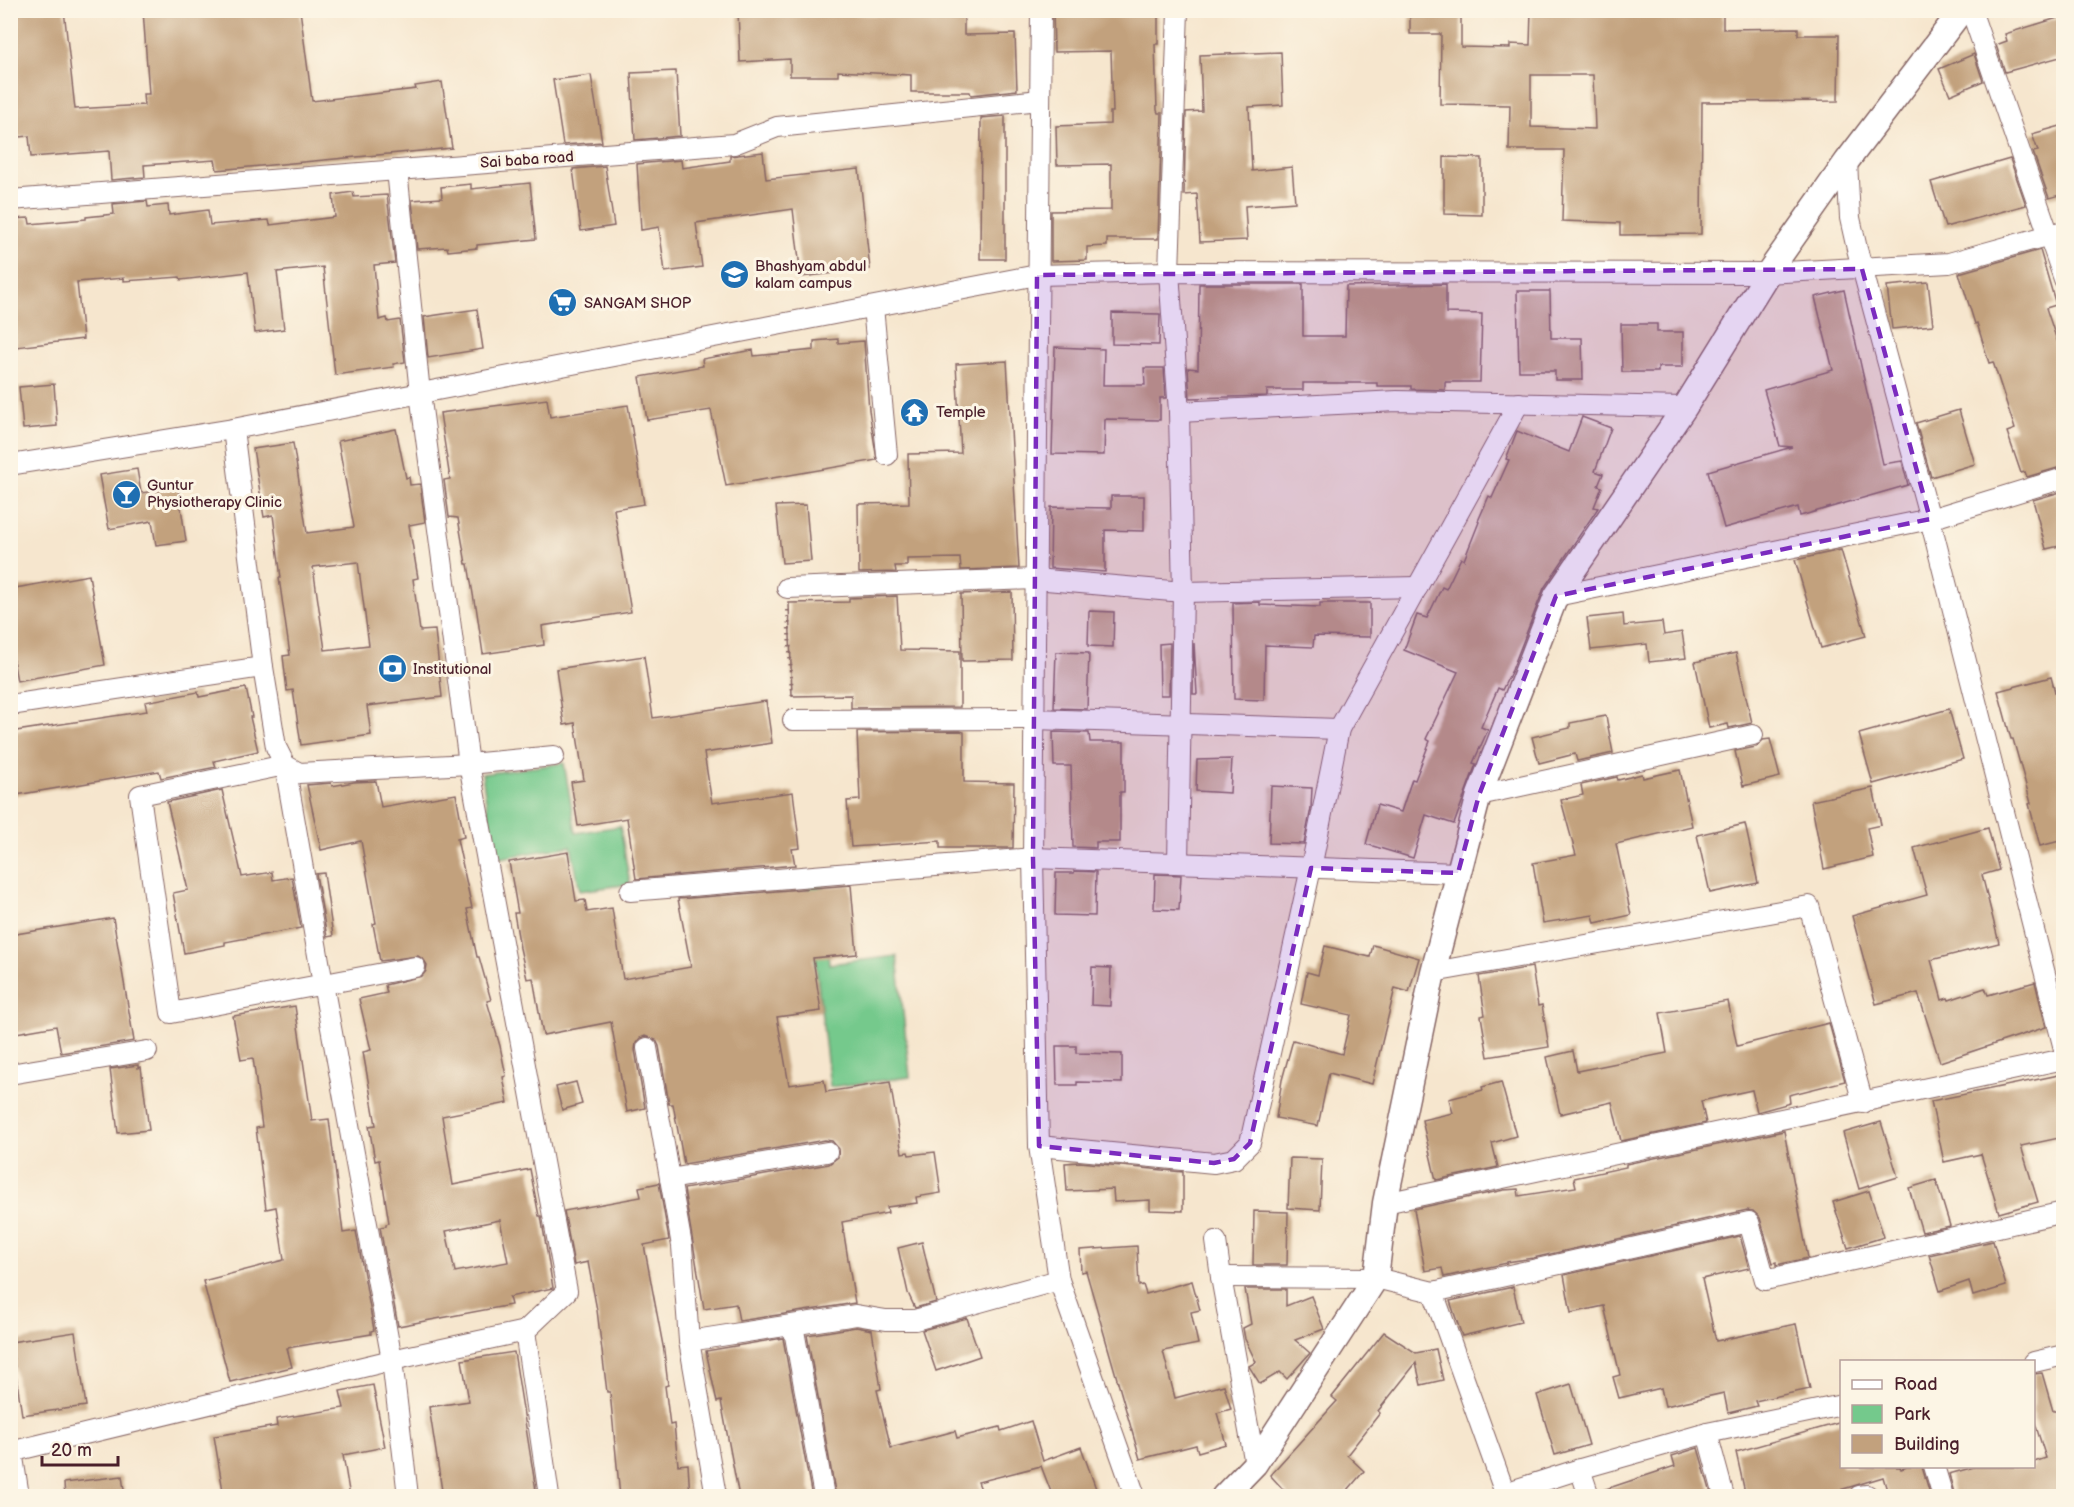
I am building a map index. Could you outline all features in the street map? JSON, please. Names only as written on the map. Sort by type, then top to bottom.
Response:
[{"type":"street","points":[[1041,10],[1033,858],[1039,1146],[1059,1280],[1135,1497]]},
{"type":"street","points":[[1178,10],[1169,272],[1179,412],[1183,592],[1178,863]]},
{"type":"street","points":[[1224,1497],[1255,1464],[1376,1278],[1385,1203],[1433,972],[1458,873],[1479,795],[1556,596],[1685,406],[1768,273],[1847,161],[1962,10]]},
{"type":"street","points":[[1971,10],[2056,233],[2064,279]]},
{"type":"street","name":"Sai baba road","points":[[10,200],[734,144],[777,127],[1040,100]]},
{"type":"street","points":[[1847,161],[1850,218],[1862,269],[1930,519],[2064,1049]]},
{"type":"street","points":[[19,1497],[11,1452],[525,1330],[567,1291],[469,764],[420,393],[397,170]]},
{"type":"street","points":[[10,465],[233,429],[1037,275],[1169,272],[1768,273],[1949,263],[2056,233]]},
{"type":"street","points":[[873,307],[887,455]]},
{"type":"street","points":[[1179,412],[1397,401],[1685,406]]},
{"type":"street","points":[[1039,1146],[1214,1163],[1234,1159],[1250,1143],[1311,868],[1339,729],[1519,403]]},
{"type":"street","points":[[233,429],[263,667],[276,747],[285,765],[392,1360],[408,1497]]},
{"type":"street","points":[[1556,596],[1930,519],[2064,478]]},
{"type":"street","points":[[787,588],[1035,579],[1183,592],[1418,587]]},
{"type":"street","points":[[10,705],[263,667]]},
{"type":"street","points":[[793,720],[1034,719],[1339,729]]},
{"type":"street","points":[[1479,795],[1753,735]]},
{"type":"street","points":[[416,967],[171,1014],[140,795],[285,765],[299,773],[469,764],[554,756]]},
{"type":"street","points":[[630,891],[1033,858],[1458,873]]},
{"type":"street","points":[[1433,972],[1809,906],[1863,1103]]},
{"type":"street","points":[[647,1048],[682,1246],[689,1341],[716,1497]]},
{"type":"street","points":[[10,1074],[147,1051]]},
{"type":"street","points":[[1385,1203],[2064,1059]]},
{"type":"street","points":[[670,1179],[827,1152]]},
{"type":"street","points":[[1221,1277],[1376,1278],[1432,1292],[1749,1221],[1765,1280],[2064,1212]]},
{"type":"street","points":[[1216,1241],[1255,1464]]},
{"type":"street","points":[[689,1341],[856,1315],[886,1320],[915,1320],[1059,1280]]},
{"type":"street","points":[[1432,1292],[1506,1495],[1580,1469],[1707,1433],[1840,1405]]},
{"type":"street","points":[[793,1325],[824,1497]]},
{"type":"street","points":[[525,1330],[549,1497]]},
{"type":"street","points":[[2035,1362],[2064,1354]]},
{"type":"street","points":[[1707,1433],[1724,1497]]},
{"type":"street","points":[[1934,1468],[1943,1497]]},
{"type":"street","points":[[1580,1469],[1589,1497]]},
{"type":"path","points":[[787,588],[793,720]]},
{"type":"highlighted area","points":[[1862,269],[1930,519],[1556,596],[1479,795],[1458,873],[1311,868],[1250,1143],[1234,1159],[1214,1163],[1039,1146],[1033,858],[1037,275]]},
{"type":"green space","points":[[564,763],[576,833],[620,826],[630,884],[580,891],[571,846],[495,859],[482,774]]},
{"type":"green space","points":[[822,875],[829,964],[897,956],[910,1077],[830,1087],[806,877]]},
{"type":"building","points":[[10,10],[64,10],[75,109],[144,105],[143,94],[149,94],[143,10],[300,10],[312,101],[416,89],[415,86],[442,82],[452,148],[217,170],[215,160],[144,165],[145,177],[111,180],[109,151],[31,157],[29,136],[10,138],[10,115],[16,115],[10,62]]},
{"type":"building","points":[[738,10],[838,10],[838,13],[910,17],[910,10],[964,10],[964,35],[1015,34],[1017,90],[971,95],[970,92],[911,92],[911,75],[838,71],[838,76],[790,76],[790,59],[740,62]]},
{"type":"building","points":[[1053,10],[1158,10],[1158,44],[1155,44],[1157,110],[1158,113],[1162,113],[1158,239],[1107,239],[1107,246],[1087,247],[1087,260],[1051,261],[1051,211],[1111,210],[1111,164],[1057,165],[1056,126],[1110,124],[1110,112],[1113,112],[1111,51],[1054,52]]},
{"type":"building","points":[[1410,10],[1461,10],[1461,47],[1510,48],[1510,44],[1530,45],[1531,10],[1723,10],[1723,29],[1798,28],[1798,35],[1839,35],[1838,101],[1702,102],[1701,234],[1620,235],[1620,223],[1562,221],[1564,150],[1509,150],[1510,105],[1440,104],[1441,34],[1410,34]],"holes":[[[1531,75],[1593,75],[1595,129],[1531,127]]]},
{"type":"building","points":[[2064,16],[2064,56],[2005,72],[1996,45],[2007,41],[2005,34]]},
{"type":"building","points":[[1281,52],[1283,105],[1249,107],[1252,171],[1292,167],[1295,202],[1245,206],[1247,240],[1200,242],[1197,194],[1184,195],[1186,112],[1202,111],[1200,55]]},
{"type":"building","points":[[1974,54],[1983,81],[1950,95],[1939,69]]},
{"type":"building","points":[[676,71],[680,136],[635,140],[631,73]]},
{"type":"building","points":[[591,75],[602,142],[563,145],[553,80]]},
{"type":"building","points":[[1005,116],[1005,259],[980,259],[981,118]]},
{"type":"building","points":[[2064,125],[2064,194],[2049,198],[2033,152],[2038,151],[2032,134]]},
{"type":"building","points":[[763,152],[766,179],[859,169],[870,269],[801,277],[793,209],[696,223],[702,267],[665,272],[659,227],[641,230],[637,164],[681,160],[682,168],[730,161],[730,156]]},
{"type":"building","points":[[1444,157],[1482,158],[1482,215],[1444,214]]},
{"type":"building","points":[[2010,159],[2026,205],[1945,227],[1931,182]]},
{"type":"building","points":[[605,166],[614,226],[581,231],[573,169]]},
{"type":"building","points":[[530,183],[536,239],[477,245],[477,248],[448,251],[447,247],[417,249],[412,200],[442,198],[441,187],[471,184],[471,189]]},
{"type":"building","points":[[353,192],[354,197],[387,195],[395,263],[374,265],[379,320],[387,318],[388,322],[400,320],[405,362],[393,364],[394,367],[335,375],[323,267],[277,272],[284,329],[255,333],[248,272],[181,280],[180,277],[124,281],[124,278],[77,282],[83,339],[16,347],[10,299],[10,219],[29,218],[30,224],[86,219],[86,217],[114,214],[113,204],[147,201],[148,207],[168,205],[169,215],[208,210],[210,225],[269,220],[270,225],[335,217],[333,195]]},
{"type":"building","points":[[2040,250],[2056,305],[2046,308],[2064,361],[2064,466],[2027,477],[2025,472],[2021,473],[2007,432],[2015,429],[1993,362],[1989,363],[1977,323],[1975,324],[1959,273]]},
{"type":"building","points":[[1928,282],[1933,325],[1892,329],[1887,286]]},
{"type":"building","points":[[1199,284],[1303,284],[1303,336],[1345,336],[1346,286],[1446,284],[1446,313],[1482,314],[1480,382],[1445,382],[1445,390],[1411,389],[1411,386],[1377,386],[1377,383],[1303,383],[1303,390],[1267,390],[1267,396],[1190,398],[1188,368],[1198,369]]},
{"type":"building","points":[[1844,290],[1883,464],[1902,461],[1908,485],[1800,516],[1798,507],[1724,528],[1708,471],[1792,447],[1780,446],[1764,390],[1833,370],[1815,297]]},
{"type":"building","points":[[1517,291],[1550,291],[1551,338],[1582,338],[1583,380],[1555,380],[1555,371],[1519,371]]},
{"type":"building","points":[[477,309],[483,349],[428,358],[424,317]]},
{"type":"building","points":[[1112,313],[1160,314],[1159,345],[1112,344]]},
{"type":"building","points":[[1621,324],[1657,324],[1657,332],[1683,332],[1683,367],[1658,367],[1658,372],[1622,372]]},
{"type":"building","points":[[838,339],[838,343],[864,341],[869,410],[877,460],[726,486],[711,410],[647,420],[640,377],[703,366],[702,359],[753,350],[754,356],[814,350],[814,341]]},
{"type":"building","points":[[1055,347],[1104,349],[1103,385],[1145,385],[1144,368],[1164,368],[1166,398],[1160,398],[1160,420],[1105,419],[1104,455],[1052,454]]},
{"type":"building","points":[[1007,361],[1019,568],[961,570],[960,558],[907,559],[907,566],[895,566],[896,572],[859,573],[858,504],[909,503],[908,454],[961,453],[956,364]]},
{"type":"building","points":[[54,384],[57,426],[23,429],[19,387]]},
{"type":"building","points":[[547,399],[550,417],[628,405],[644,504],[614,509],[631,612],[542,626],[544,645],[483,654],[458,518],[449,517],[444,480],[450,479],[440,413]]},
{"type":"building","points":[[1959,410],[1975,464],[1931,477],[1916,423]]},
{"type":"building","points":[[1582,417],[1611,428],[1595,471],[1603,474],[1598,486],[1602,487],[1594,507],[1598,508],[1544,588],[1512,670],[1502,690],[1498,688],[1481,727],[1488,730],[1473,763],[1476,764],[1454,824],[1426,815],[1413,858],[1366,844],[1377,805],[1401,812],[1412,779],[1415,780],[1430,741],[1426,739],[1458,672],[1404,650],[1417,615],[1427,618],[1442,587],[1446,589],[1461,558],[1464,560],[1489,496],[1492,498],[1509,460],[1506,459],[1517,431],[1569,452]]},
{"type":"building","points":[[396,429],[406,478],[409,477],[410,485],[420,484],[425,522],[409,525],[418,578],[413,579],[420,631],[435,630],[442,697],[367,706],[371,735],[301,745],[293,690],[287,691],[283,656],[290,655],[273,515],[264,517],[253,449],[293,443],[307,533],[354,527],[338,441]],"holes":[[[358,562],[369,645],[325,650],[313,567]]]},
{"type":"building","points":[[137,469],[141,493],[178,488],[186,541],[156,545],[152,521],[109,529],[99,475]]},
{"type":"building","points":[[2064,491],[2064,545],[2046,549],[2033,500]]},
{"type":"building","points":[[1111,496],[1144,496],[1144,531],[1105,530],[1105,572],[1050,568],[1051,507],[1111,508]]},
{"type":"building","points":[[806,505],[811,561],[782,563],[776,506]]},
{"type":"building","points":[[1841,550],[1866,636],[1821,648],[1795,560]]},
{"type":"building","points":[[89,575],[105,665],[17,681],[10,644],[10,589]]},
{"type":"building","points":[[1012,592],[1013,660],[962,661],[961,594]]},
{"type":"building","points":[[897,596],[900,650],[960,651],[960,707],[851,708],[851,695],[792,696],[789,603],[849,602],[849,598]]},
{"type":"building","points":[[1260,602],[1260,605],[1320,607],[1320,603],[1370,603],[1370,637],[1314,636],[1313,647],[1265,645],[1264,700],[1234,699],[1233,603]]},
{"type":"building","points":[[1089,611],[1114,612],[1113,647],[1088,646]]},
{"type":"building","points":[[1623,614],[1624,626],[1662,622],[1664,635],[1682,632],[1686,658],[1649,662],[1647,644],[1591,650],[1587,618]]},
{"type":"building","points":[[1170,643],[1169,695],[1160,695],[1159,644]]},
{"type":"building","points":[[1194,643],[1197,694],[1193,694]]},
{"type":"building","points":[[1056,652],[1089,653],[1087,709],[1054,708]]},
{"type":"building","points":[[1736,653],[1752,723],[1729,728],[1728,724],[1709,728],[1695,662]]},
{"type":"building","points":[[644,656],[653,718],[766,701],[772,743],[704,753],[712,803],[793,792],[800,848],[792,849],[795,865],[636,879],[627,818],[578,826],[571,782],[584,780],[575,723],[564,725],[556,669]]},
{"type":"building","points":[[2051,677],[2064,726],[2064,840],[2040,846],[2029,804],[2031,803],[1998,691]]},
{"type":"building","points":[[246,688],[258,751],[214,761],[216,767],[161,778],[159,771],[10,796],[10,732],[147,711],[145,702],[198,692],[199,697]]},
{"type":"building","points":[[1949,709],[1963,759],[1873,784],[1859,734]]},
{"type":"building","points":[[1606,716],[1613,753],[1577,761],[1575,754],[1539,763],[1532,737],[1570,728],[1570,723]]},
{"type":"building","points":[[857,732],[964,732],[964,782],[1014,783],[1013,848],[940,848],[940,841],[851,847],[847,801],[860,800]]},
{"type":"building","points":[[1053,732],[1089,733],[1090,742],[1124,742],[1124,792],[1120,792],[1120,842],[1096,842],[1096,848],[1073,847],[1071,766],[1054,766]]},
{"type":"building","points":[[1770,739],[1780,777],[1743,786],[1735,751],[1756,747],[1763,740]]},
{"type":"building","points":[[1232,759],[1230,793],[1196,791],[1197,760]]},
{"type":"building","points":[[1680,770],[1692,826],[1616,844],[1631,915],[1595,923],[1593,915],[1543,923],[1533,863],[1576,855],[1561,800],[1583,795],[1581,785],[1617,777],[1618,780],[1642,774],[1643,778]]},
{"type":"building","points":[[376,781],[381,807],[456,794],[464,837],[457,839],[472,908],[467,909],[477,957],[479,957],[491,1000],[487,1001],[500,1046],[508,1103],[442,1116],[453,1185],[530,1169],[539,1216],[541,1216],[553,1288],[509,1297],[511,1305],[398,1326],[380,1227],[389,1223],[379,1160],[375,1161],[369,1126],[376,1125],[363,1052],[371,1050],[359,999],[387,993],[385,985],[422,976],[427,965],[418,956],[380,961],[373,924],[376,923],[361,841],[321,850],[307,785],[331,783],[332,786]],"holes":[[[500,1220],[508,1262],[455,1272],[446,1231]]]},
{"type":"building","points":[[1271,786],[1312,788],[1311,808],[1304,844],[1269,843]]},
{"type":"building","points":[[1873,788],[1881,825],[1867,828],[1873,857],[1824,869],[1811,801]]},
{"type":"building","points":[[222,790],[242,877],[272,872],[273,880],[292,877],[301,928],[225,942],[225,945],[184,953],[173,893],[188,890],[167,802]]},
{"type":"building","points":[[1745,824],[1758,883],[1710,893],[1697,835]]},
{"type":"building","points":[[1988,828],[1999,870],[1982,875],[1999,943],[1931,960],[1942,1000],[1948,998],[1949,1000],[1985,988],[1988,995],[2035,982],[2046,1027],[1940,1062],[1918,993],[1876,1004],[1852,916],[1927,895],[1914,848]]},
{"type":"building","points":[[568,852],[576,901],[585,900],[587,912],[612,908],[623,979],[691,967],[678,899],[851,885],[857,954],[813,958],[821,1011],[777,1017],[789,1085],[824,1080],[826,1092],[890,1082],[902,1153],[908,1152],[909,1155],[935,1152],[941,1193],[916,1197],[917,1203],[887,1207],[888,1213],[842,1222],[855,1303],[739,1321],[736,1304],[704,1309],[684,1189],[829,1164],[838,1157],[839,1149],[832,1141],[825,1140],[684,1164],[673,1104],[669,1104],[656,1040],[645,1036],[636,1043],[635,1050],[645,1108],[627,1112],[611,1022],[543,1035],[533,978],[527,979],[520,948],[514,913],[518,913],[509,862]]},
{"type":"building","points":[[1074,871],[1096,872],[1095,916],[1055,915],[1056,873],[1074,873]]},
{"type":"building","points":[[324,873],[333,936],[327,937],[316,874]]},
{"type":"building","points":[[1155,874],[1181,875],[1179,910],[1154,909]]},
{"type":"building","points":[[113,918],[134,1041],[61,1053],[56,1026],[10,1034],[10,935]]},
{"type":"building","points":[[1373,945],[1419,958],[1409,992],[1395,988],[1372,1084],[1329,1073],[1318,1126],[1276,1118],[1282,1080],[1293,1040],[1342,1054],[1351,1015],[1301,1004],[1307,972],[1318,975],[1325,946],[1370,957]]},
{"type":"building","points":[[1092,967],[1111,968],[1110,1006],[1091,1005]]},
{"type":"building","points":[[1532,967],[1538,1006],[1542,1005],[1549,1047],[1488,1057],[1481,1016],[1485,1015],[1479,976]]},
{"type":"building","points":[[1728,1001],[1737,1046],[1829,1023],[1845,1081],[1789,1095],[1790,1103],[1757,1112],[1752,1090],[1701,1101],[1706,1123],[1621,1141],[1612,1102],[1560,1114],[1547,1057],[1573,1051],[1577,1071],[1667,1053],[1660,1013]]},
{"type":"building","points":[[295,1006],[312,1121],[329,1119],[343,1233],[356,1231],[374,1330],[371,1334],[287,1348],[292,1367],[230,1382],[203,1281],[284,1260],[276,1207],[266,1209],[256,1128],[262,1127],[253,1058],[241,1060],[233,1016]]},
{"type":"building","points":[[1056,1046],[1076,1046],[1076,1053],[1122,1054],[1122,1083],[1077,1082],[1077,1085],[1057,1085]]},
{"type":"building","points":[[138,1065],[138,1068],[141,1067],[149,1130],[118,1133],[110,1069]]},
{"type":"building","points":[[2059,1075],[2064,1096],[2064,1137],[2021,1146],[2038,1202],[1999,1213],[1981,1154],[1944,1162],[1931,1101]]},
{"type":"building","points":[[576,1082],[582,1104],[562,1110],[556,1087]]},
{"type":"building","points":[[1501,1082],[1516,1136],[1492,1143],[1498,1167],[1436,1180],[1422,1120],[1453,1113],[1449,1099],[1483,1090],[1482,1087]]},
{"type":"building","points":[[1881,1122],[1898,1177],[1859,1189],[1843,1133]]},
{"type":"building","points":[[1784,1131],[1808,1258],[1776,1265],[1776,1262],[1773,1263],[1760,1218],[1753,1211],[1747,1210],[1444,1277],[1442,1268],[1425,1271],[1414,1209],[1504,1190],[1518,1189],[1519,1196],[1576,1187],[1574,1178],[1626,1167],[1626,1164]]},
{"type":"building","points":[[1290,1158],[1322,1159],[1320,1210],[1288,1208]]},
{"type":"building","points":[[1080,1162],[1183,1172],[1183,1211],[1150,1210],[1150,1200],[1114,1202],[1113,1189],[1067,1191],[1065,1163]]},
{"type":"building","points":[[1936,1180],[1950,1226],[1922,1232],[1909,1188]]},
{"type":"building","points":[[659,1183],[669,1240],[644,1245],[664,1351],[668,1385],[665,1386],[670,1425],[674,1424],[678,1465],[688,1464],[690,1497],[620,1497],[610,1392],[607,1392],[597,1310],[588,1262],[574,1265],[564,1211],[641,1197],[639,1187]]},
{"type":"building","points":[[1869,1191],[1884,1237],[1848,1248],[1833,1202]]},
{"type":"building","points":[[1254,1211],[1288,1212],[1287,1265],[1253,1265]]},
{"type":"building","points":[[1740,1236],[1749,1268],[1702,1279],[1716,1341],[1796,1324],[1810,1389],[1755,1401],[1757,1406],[1728,1413],[1724,1393],[1665,1406],[1661,1388],[1619,1398],[1613,1377],[1620,1375],[1604,1306],[1571,1313],[1564,1275]]},
{"type":"building","points":[[1993,1241],[2006,1286],[1973,1296],[1969,1281],[1940,1291],[1929,1255]]},
{"type":"building","points":[[922,1242],[936,1302],[915,1308],[908,1293],[898,1248]]},
{"type":"building","points":[[1137,1246],[1139,1286],[1143,1285],[1146,1294],[1192,1281],[1200,1310],[1191,1312],[1198,1344],[1163,1351],[1175,1398],[1224,1385],[1231,1409],[1217,1413],[1226,1444],[1198,1452],[1196,1445],[1140,1459],[1086,1271],[1081,1272],[1080,1250]]},
{"type":"building","points":[[1513,1287],[1521,1322],[1462,1336],[1450,1301]]},
{"type":"building","points":[[1245,1289],[1286,1289],[1286,1306],[1311,1296],[1324,1329],[1295,1340],[1310,1353],[1287,1379],[1280,1372],[1260,1384],[1249,1366],[1256,1362],[1245,1339],[1243,1328],[1251,1324]]},
{"type":"building","points":[[967,1318],[980,1356],[936,1371],[922,1330]]},
{"type":"building","points":[[856,1327],[872,1330],[881,1389],[877,1390],[891,1448],[955,1431],[957,1438],[1000,1427],[1001,1431],[1031,1421],[1043,1461],[1081,1447],[1099,1497],[1053,1497],[1041,1466],[978,1482],[984,1497],[836,1497],[807,1335]]},
{"type":"building","points":[[75,1332],[86,1406],[22,1415],[11,1342]]},
{"type":"building","points":[[1384,1332],[1416,1353],[1436,1349],[1443,1380],[1421,1385],[1416,1363],[1347,1455],[1364,1471],[1342,1497],[1290,1497],[1270,1475],[1337,1401],[1332,1397]]},
{"type":"building","points":[[783,1338],[812,1497],[739,1497],[721,1401],[717,1402],[706,1351]]},
{"type":"building","points":[[514,1352],[537,1497],[443,1497],[429,1407],[469,1401],[462,1360]]},
{"type":"building","points":[[2042,1373],[2053,1411],[2056,1411],[2064,1434],[2064,1497],[1955,1497],[1949,1474],[1970,1468],[2035,1468],[2035,1462],[2046,1458],[2035,1423],[2035,1374]]},
{"type":"building","points":[[1571,1384],[1589,1445],[1555,1455],[1537,1395]]},
{"type":"building","points":[[373,1385],[385,1447],[343,1455],[350,1497],[224,1497],[214,1436],[277,1426],[276,1419],[344,1408],[340,1391]]},
{"type":"building","points":[[1840,1423],[1840,1468],[1922,1468],[1931,1497],[1889,1497],[1883,1477],[1830,1493],[1829,1490],[1806,1497],[1746,1497],[1736,1452]]},
{"type":"building","points":[[1698,1448],[1712,1497],[1601,1497],[1600,1491],[1675,1466],[1672,1456]]},
{"type":"building","points":[[122,1476],[125,1497],[65,1497],[64,1483]]},
{"type":"place","name":"Bhashyam abdul kalam campus","points":[[734,275]]},
{"type":"place","name":"SANGAM SHOP","points":[[563,303]]},
{"type":"place","name":"Temple","points":[[915,412]]},
{"type":"place","name":"Guntur Physiotherapy Clinic","points":[[126,494]]},
{"type":"place","name":"Institutional","points":[[392,669]]}]
